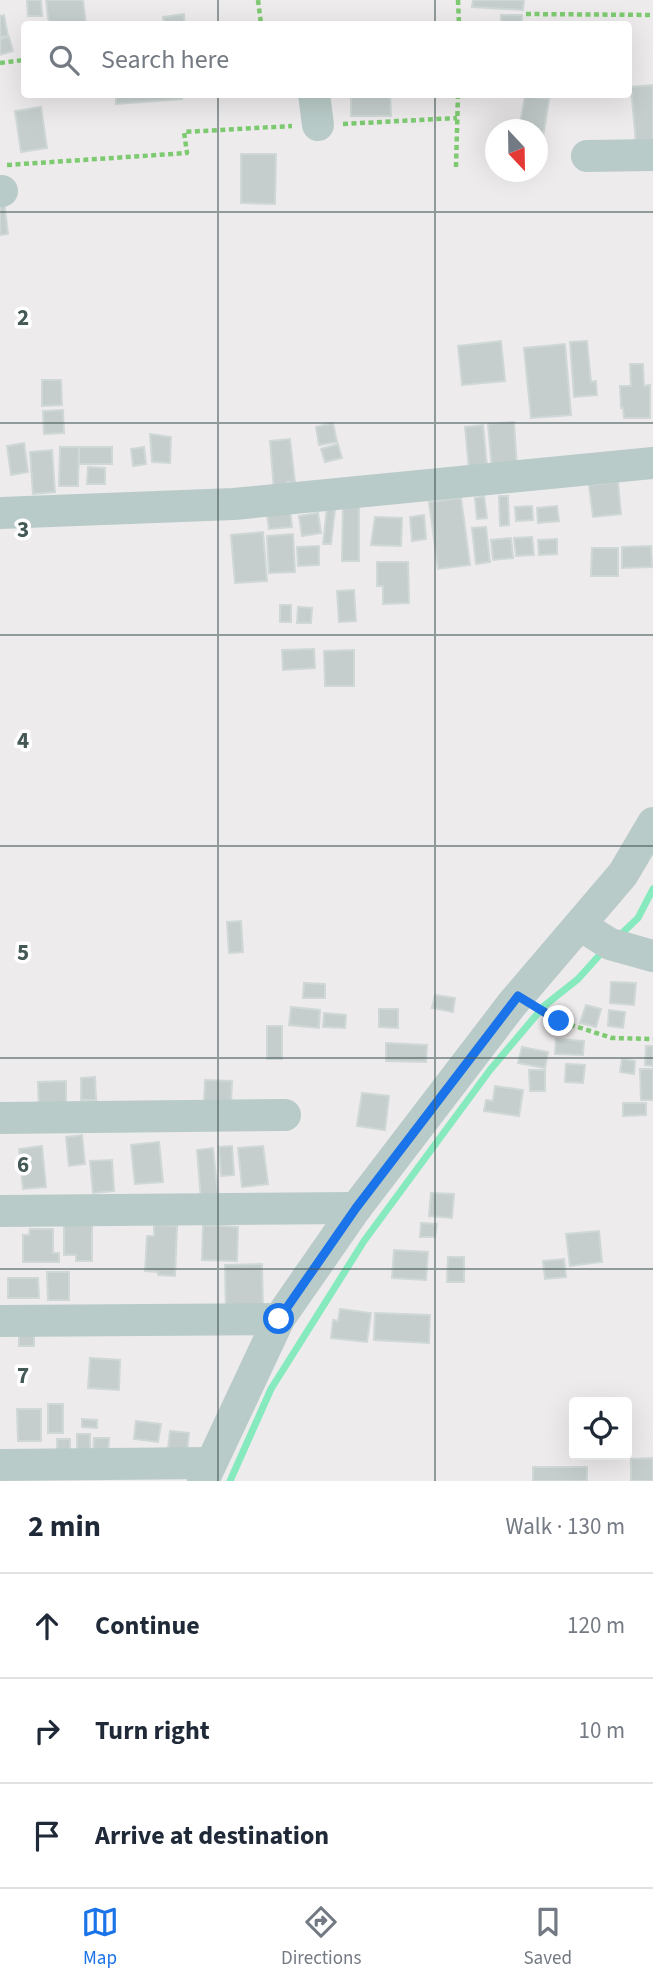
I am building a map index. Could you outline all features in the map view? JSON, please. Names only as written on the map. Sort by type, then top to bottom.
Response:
[{"type":"street","points":[[587,156],[653,155]]},
{"type":"street","points":[[0,513],[234,504],[653,463]]},
{"type":"street","points":[[0,1465],[207,1472],[279,1319],[356,1208],[518,996],[624,874],[653,823]]},
{"type":"street","points":[[580,925],[610,944],[653,956]]},
{"type":"street","points":[[0,1118],[285,1115]]},
{"type":"street","points":[[0,1211],[356,1208]]},
{"type":"street","points":[[0,1321],[279,1319]]},
{"type":"path","points":[[258,0],[261,21]]},
{"type":"path","points":[[458,0],[458,21]]},
{"type":"path","points":[[526,14],[653,15]]},
{"type":"path","points":[[0,63],[21,60]]},
{"type":"path","points":[[457,167],[458,98]]},
{"type":"path","points":[[1,182],[187,153],[184,132],[316,110],[457,118]]},
{"type":"path","points":[[518,996],[559,1021],[612,1038],[653,1039]]},
{"type":"building","points":[[27,0],[41,0],[42,16],[28,16]]},
{"type":"building","points":[[46,0],[83,0],[86,21],[49,21]]},
{"type":"building","points":[[473,0],[524,0],[523,10],[472,7]]},
{"type":"building","points":[[184,14],[185,21],[164,21],[163,17]]},
{"type":"building","points":[[4,15],[8,36],[0,37],[0,16]]},
{"type":"building","points":[[501,15],[522,15],[522,21],[501,21]]},
{"type":"building","points":[[9,37],[13,51],[0,55],[0,39]]},
{"type":"building","points":[[653,85],[653,143],[636,144],[632,87]]},
{"type":"building","points":[[116,98],[182,98],[182,99],[116,104]]},
{"type":"building","points":[[351,98],[390,98],[391,116],[351,116]]},
{"type":"building","points":[[525,98],[549,99],[546,119],[521,119]]},
{"type":"building","points":[[41,107],[47,148],[21,152],[15,111]]},
{"type":"building","points":[[241,154],[276,154],[275,204],[241,203]]},
{"type":"building","points":[[0,200],[4,200],[8,234],[0,235]]},
{"type":"building","points":[[501,341],[505,381],[462,385],[458,346]]},
{"type":"building","points":[[587,341],[591,382],[596,381],[597,395],[574,397],[570,342]]},
{"type":"building","points":[[565,344],[571,415],[531,418],[524,348]]},
{"type":"building","points":[[630,364],[643,364],[644,386],[650,385],[650,418],[624,418],[620,386],[631,386]]},
{"type":"building","points":[[42,380],[61,380],[62,405],[42,406]]},
{"type":"building","points":[[63,410],[64,433],[44,434],[43,411]]},
{"type":"building","points":[[514,422],[517,468],[492,470],[488,424]]},
{"type":"building","points":[[333,423],[337,442],[319,445],[316,427]]},
{"type":"building","points":[[483,425],[487,467],[469,469],[465,427]]},
{"type":"building","points":[[150,434],[171,437],[170,463],[152,462]]},
{"type":"building","points":[[290,439],[295,482],[287,482],[288,488],[274,490],[270,441]]},
{"type":"building","points":[[24,443],[28,472],[11,475],[7,446]]},
{"type":"building","points":[[338,444],[342,458],[325,462],[321,449]]},
{"type":"building","points":[[60,447],[79,447],[78,486],[59,486]]},
{"type":"building","points":[[79,447],[112,447],[112,464],[79,464]]},
{"type":"building","points":[[144,447],[146,464],[133,466],[131,449]]},
{"type":"building","points":[[52,450],[55,492],[33,494],[30,452]]},
{"type":"building","points":[[88,467],[105,468],[105,484],[87,484]]},
{"type":"building","points":[[618,482],[621,514],[593,517],[589,485]]},
{"type":"building","points":[[484,496],[487,518],[477,519],[475,498]]},
{"type":"building","points":[[499,496],[508,496],[509,525],[500,526]]},
{"type":"building","points":[[461,498],[470,565],[438,569],[429,502]]},
{"type":"building","points":[[343,504],[359,504],[359,561],[342,561]]},
{"type":"building","points":[[532,506],[533,520],[516,521],[515,507]]},
{"type":"building","points":[[557,506],[559,521],[538,523],[537,508]]},
{"type":"building","points":[[327,508],[335,509],[331,544],[323,544]]},
{"type":"building","points":[[290,511],[292,527],[269,529],[267,514]]},
{"type":"building","points":[[318,513],[321,533],[302,536],[299,516]]},
{"type":"building","points":[[424,515],[426,539],[412,541],[410,517]]},
{"type":"building","points":[[375,517],[402,518],[401,546],[371,545]]},
{"type":"building","points":[[486,527],[490,562],[476,564],[472,528]]},
{"type":"building","points":[[263,532],[267,581],[235,583],[231,535]]},
{"type":"building","points":[[293,534],[295,572],[269,573],[267,536]]},
{"type":"building","points":[[532,537],[534,555],[516,556],[514,538]]},
{"type":"building","points":[[511,538],[513,558],[493,560],[491,540]]},
{"type":"building","points":[[557,539],[557,554],[539,555],[538,540]]},
{"type":"building","points":[[319,546],[319,565],[298,566],[297,547]]},
{"type":"building","points":[[651,546],[652,567],[622,568],[622,547]]},
{"type":"building","points":[[592,548],[618,548],[618,576],[591,576]]},
{"type":"building","points":[[377,562],[408,562],[409,603],[383,604],[383,586],[377,586]]},
{"type":"building","points":[[354,590],[356,621],[339,622],[337,591]]},
{"type":"building","points":[[280,605],[291,605],[291,622],[280,622]]},
{"type":"building","points":[[298,607],[312,608],[311,623],[297,623]]},
{"type":"building","points":[[314,649],[315,668],[283,670],[282,650]]},
{"type":"building","points":[[354,650],[354,686],[325,686],[324,651]]},
{"type":"building","points":[[241,921],[243,952],[229,953],[227,922]]},
{"type":"building","points":[[611,982],[636,983],[634,1005],[610,1003]]},
{"type":"building","points":[[304,983],[325,984],[325,998],[303,998]]},
{"type":"building","points":[[435,995],[455,998],[453,1012],[432,1008]]},
{"type":"building","points":[[586,1005],[601,1009],[596,1027],[580,1023]]},
{"type":"building","points":[[291,1007],[320,1010],[319,1028],[289,1025]]},
{"type":"building","points":[[379,1009],[398,1009],[398,1028],[379,1027]]},
{"type":"building","points":[[609,1010],[625,1012],[623,1028],[608,1026]]},
{"type":"building","points":[[324,1013],[346,1015],[345,1028],[323,1027]]},
{"type":"building","points":[[267,1026],[282,1026],[282,1059],[267,1059]]},
{"type":"building","points":[[556,1039],[584,1041],[583,1055],[555,1054]]},
{"type":"building","points":[[386,1043],[427,1045],[426,1062],[386,1061]]},
{"type":"building","points":[[646,1046],[653,1046],[653,1066],[645,1065]]},
{"type":"building","points":[[522,1047],[548,1052],[545,1068],[518,1063]]},
{"type":"building","points":[[622,1059],[635,1061],[634,1074],[620,1072]]},
{"type":"building","points":[[566,1064],[585,1065],[583,1083],[565,1082]]},
{"type":"building","points":[[640,1069],[653,1069],[653,1100],[641,1100]]},
{"type":"building","points":[[529,1070],[545,1070],[545,1091],[530,1091]]},
{"type":"building","points":[[95,1077],[96,1100],[81,1100],[81,1078]]},
{"type":"building","points":[[205,1080],[232,1081],[231,1105],[204,1105]]},
{"type":"building","points":[[66,1081],[66,1111],[39,1111],[38,1082]]},
{"type":"building","points":[[495,1086],[523,1090],[519,1116],[484,1111],[486,1100],[493,1101]]},
{"type":"building","points":[[362,1093],[389,1096],[385,1130],[357,1126]]},
{"type":"building","points":[[623,1103],[646,1103],[646,1115],[623,1116]]},
{"type":"building","points":[[82,1135],[85,1164],[69,1166],[66,1137]]},
{"type":"building","points":[[159,1142],[163,1182],[135,1184],[131,1145]]},
{"type":"building","points":[[42,1146],[46,1187],[23,1189],[19,1149]]},
{"type":"building","points":[[232,1146],[234,1175],[221,1176],[219,1147]]},
{"type":"building","points":[[263,1146],[268,1184],[242,1187],[238,1148]]},
{"type":"building","points":[[213,1148],[218,1197],[201,1199],[197,1150]]},
{"type":"building","points":[[112,1160],[114,1191],[93,1193],[90,1161]]},
{"type":"building","points":[[431,1193],[454,1194],[452,1218],[429,1216]]},
{"type":"building","points":[[64,1222],[92,1223],[92,1261],[76,1261],[76,1255],[64,1255]]},
{"type":"building","points":[[421,1223],[437,1224],[435,1237],[420,1237]]},
{"type":"building","points":[[154,1225],[177,1226],[175,1276],[145,1271],[147,1236],[154,1236]]},
{"type":"building","points":[[203,1225],[238,1227],[237,1261],[202,1260]]},
{"type":"building","points":[[30,1229],[53,1229],[53,1253],[59,1253],[59,1262],[23,1262],[23,1235],[29,1235]]},
{"type":"building","points":[[599,1231],[602,1262],[570,1266],[566,1234]]},
{"type":"building","points":[[394,1250],[428,1252],[426,1280],[392,1278]]},
{"type":"building","points":[[448,1257],[464,1257],[464,1282],[447,1282]]},
{"type":"building","points":[[564,1259],[566,1277],[545,1279],[543,1261]]},
{"type":"building","points":[[262,1264],[263,1312],[226,1313],[225,1265]]},
{"type":"building","points":[[47,1272],[69,1272],[69,1300],[48,1300]]},
{"type":"building","points":[[8,1278],[38,1278],[39,1298],[8,1298]]},
{"type":"building","points":[[340,1309],[371,1313],[367,1342],[331,1338],[333,1320],[338,1321]]},
{"type":"building","points":[[375,1313],[430,1315],[429,1343],[374,1340]]},
{"type":"building","points":[[34,1330],[34,1346],[19,1346],[19,1331]]},
{"type":"building","points":[[90,1358],[120,1360],[119,1390],[88,1388]]},
{"type":"building","points":[[48,1404],[63,1404],[63,1433],[48,1433]]},
{"type":"building","points":[[17,1409],[41,1409],[41,1441],[18,1441]]},
{"type":"building","points":[[82,1419],[97,1420],[97,1428],[82,1427]]},
{"type":"building","points":[[136,1421],[161,1424],[158,1442],[134,1439]]},
{"type":"building","points":[[170,1431],[189,1433],[186,1459],[167,1457]]},
{"type":"building","points":[[77,1434],[90,1434],[90,1453],[77,1453]]},
{"type":"building","points":[[94,1438],[109,1438],[108,1456],[93,1455]]},
{"type":"building","points":[[57,1439],[70,1439],[70,1453],[57,1453]]},
{"type":"building","points":[[653,1458],[653,1481],[631,1481],[632,1459]]},
{"type":"building","points":[[533,1467],[587,1467],[587,1481],[533,1481]]},
{"type":"waterway","points":[[619,936],[638,918],[653,889]]},
{"type":"waterway","points":[[230,1481],[271,1389],[364,1241],[490,1070],[544,1006],[578,979],[605,949]]},
{"type":"route","points":[[279,1319],[356,1208],[518,996],[559,1021]]}]
